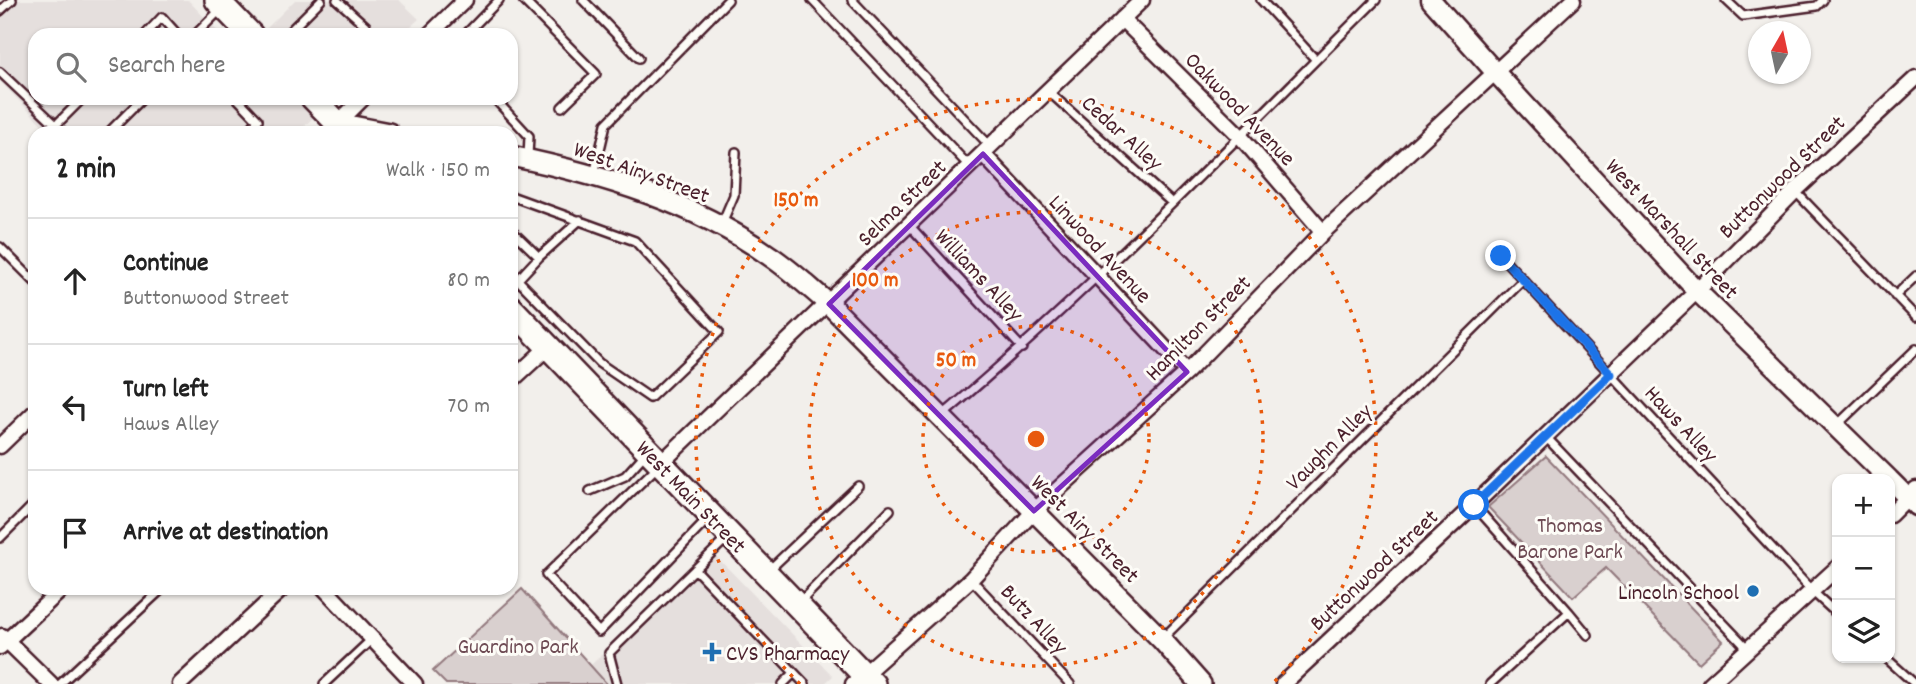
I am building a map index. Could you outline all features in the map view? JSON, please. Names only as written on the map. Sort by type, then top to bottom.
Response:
[{"type":"main road","points":[[220,3],[239,28]]},
{"type":"main road","points":[[318,105],[334,126]]},
{"type":"main road","name":"West Airy Street","points":[[520,158],[594,175],[662,199],[720,227],[770,256],[829,304],[1161,639],[1201,684]]},
{"type":"main road","name":"West Main Street","points":[[518,315],[797,605],[863,681]]},
{"type":"street","points":[[437,28],[465,0]]},
{"type":"street","name":"West Marshall Street","points":[[1431,0],[1697,291],[1883,474]]},
{"type":"street","name":"Hamilton Street","points":[[863,681],[971,579],[1034,511],[1187,372],[1323,232],[1573,0]]},
{"type":"street","name":"Selma Street","points":[[654,457],[829,304],[1138,1]]},
{"type":"street","name":"Oakwood Avenue","points":[[1122,19],[1240,136],[1323,232]]},
{"type":"street","name":"Buttonwood Street","points":[[1283,684],[1546,437],[1697,291],[1795,191],[1916,78]]},
{"type":"street","points":[[340,126],[357,105]]},
{"type":"street","name":"Linwood Avenue","points":[[987,150],[1097,277],[1187,372]]},
{"type":"street","points":[[518,374],[548,347]]},
{"type":"street","points":[[0,446],[28,421]]},
{"type":"street","name":"West Marshall Street","points":[[1895,484],[1913,498]]},
{"type":"street","points":[[1895,511],[1913,498]]},
{"type":"street","points":[[1710,684],[1832,573]]},
{"type":"street","points":[[51,684],[2,641],[55,595]]},
{"type":"street","points":[[180,684],[275,595]]},
{"type":"street","points":[[331,595],[415,684]]},
{"type":"lane","points":[[0,11],[12,0]]},
{"type":"lane","points":[[296,28],[321,0]]},
{"type":"lane","points":[[337,0],[366,26],[364,28]]},
{"type":"lane","points":[[472,28],[499,0]]},
{"type":"lane","points":[[523,0],[596,74],[562,107]]},
{"type":"lane","points":[[583,0],[639,58]]},
{"type":"lane","points":[[594,175],[606,124],[728,0]]},
{"type":"lane","points":[[812,0],[970,167]]},
{"type":"lane","points":[[852,0],[987,150]]},
{"type":"lane","points":[[1261,0],[1315,60]]},
{"type":"lane","points":[[940,417],[1023,348],[1376,0]]},
{"type":"lane","points":[[1726,0],[1743,16],[1817,6],[1823,0]]},
{"type":"lane","points":[[200,28],[220,3]]},
{"type":"lane","points":[[152,28],[162,17],[172,28]]},
{"type":"lane","points":[[0,72],[28,98]]},
{"type":"lane","name":"Cedar Alley","points":[[1048,90],[1172,203]]},
{"type":"lane","points":[[35,105],[57,125],[76,105]]},
{"type":"lane","points":[[115,126],[136,105]]},
{"type":"lane","points":[[244,105],[258,120],[253,126]]},
{"type":"lane","points":[[500,105],[529,136],[520,158]]},
{"type":"lane","points":[[720,227],[734,195],[736,152]]},
{"type":"lane","points":[[1795,191],[1916,317]]},
{"type":"lane","points":[[518,198],[580,220],[635,241],[719,332],[650,398],[599,363],[518,281],[539,257],[580,220]]},
{"type":"lane","name":"Williams Alley","points":[[909,225],[1023,348]]},
{"type":"lane","points":[[518,237],[539,257]]},
{"type":"lane","points":[[0,247],[28,275]]},
{"type":"lane","name":"Haws Alley","points":[[1501,256],[1832,609]]},
{"type":"lane","points":[[1895,296],[1916,276]]},
{"type":"lane","name":"Vaughn Alley","points":[[1161,639],[1523,280]]},
{"type":"lane","points":[[1835,426],[1916,349]]},
{"type":"lane","points":[[1546,437],[1749,650]]},
{"type":"lane","points":[[590,491],[625,475],[654,457]]},
{"type":"lane","points":[[654,457],[546,575],[599,632],[711,516]]},
{"type":"lane","points":[[766,573],[858,486]]},
{"type":"lane","points":[[1474,505],[1588,635]]},
{"type":"lane","points":[[0,538],[28,510]]},
{"type":"lane","points":[[797,605],[890,510]]},
{"type":"lane","points":[[617,684],[609,653],[730,535]]},
{"type":"lane","points":[[695,569],[805,684]]},
{"type":"lane","name":"Butz Alley","points":[[971,579],[1070,684]]},
{"type":"lane","points":[[60,684],[155,595]]},
{"type":"lane","points":[[1490,684],[1569,612]]},
{"type":"lane","points":[[324,684],[372,639]]},
{"type":"lane","points":[[1892,663],[1915,684]]},
{"type":"lane","points":[[783,684],[794,673]]},
{"type":"highlighted area","points":[[983,154],[1187,372],[1034,511],[829,304]]},
{"type":"shaded area","points":[[0,0],[188,0],[214,28],[28,28],[28,105],[327,105],[304,126],[43,126],[0,81]]},
{"type":"shaded area","points":[[295,0],[399,0],[419,19],[409,28],[267,28]]},
{"type":"shaded area","points":[[709,549],[833,676],[824,684],[608,684],[591,665]]},
{"type":"green space","name":"Thomas Barone Park","points":[[1546,456],[1723,641],[1699,663],[1606,568],[1573,597],[1488,507]]},
{"type":"green space","name":"Guardino Park","points":[[522,589],[607,684],[446,684],[433,671]]},
{"type":"place","name":"Lincoln School","points":[[1753,591]]},
{"type":"place","name":"CVS Pharmacy","points":[[712,652]]},
{"type":"route","points":[[1474,505],[1611,374],[1501,256]]}]
